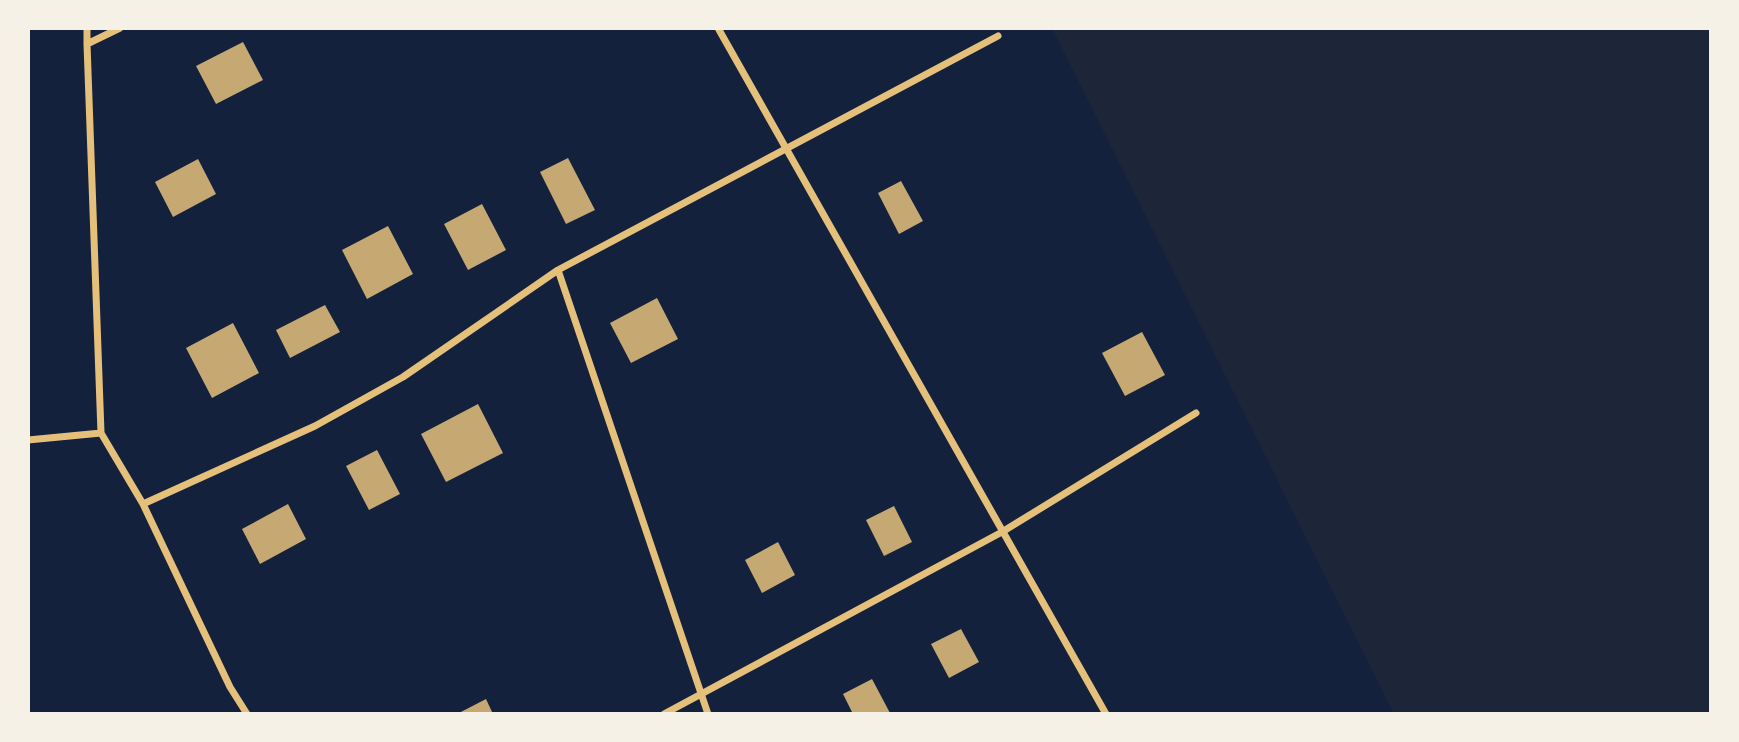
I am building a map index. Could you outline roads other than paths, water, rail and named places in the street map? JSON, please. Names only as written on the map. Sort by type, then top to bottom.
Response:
[{"type":"street","points":[[87,28],[102,433],[143,504],[230,687],[247,714]]},
{"type":"street","points":[[88,44],[120,28]]},
{"type":"street","points":[[718,28],[1106,714]]},
{"type":"street","points":[[143,504],[315,426],[403,377],[558,270],[998,36]]},
{"type":"street","points":[[558,270],[708,714]]},
{"type":"street","points":[[664,714],[1002,532],[1196,413]]},
{"type":"street","points":[[28,440],[102,433]]}]
